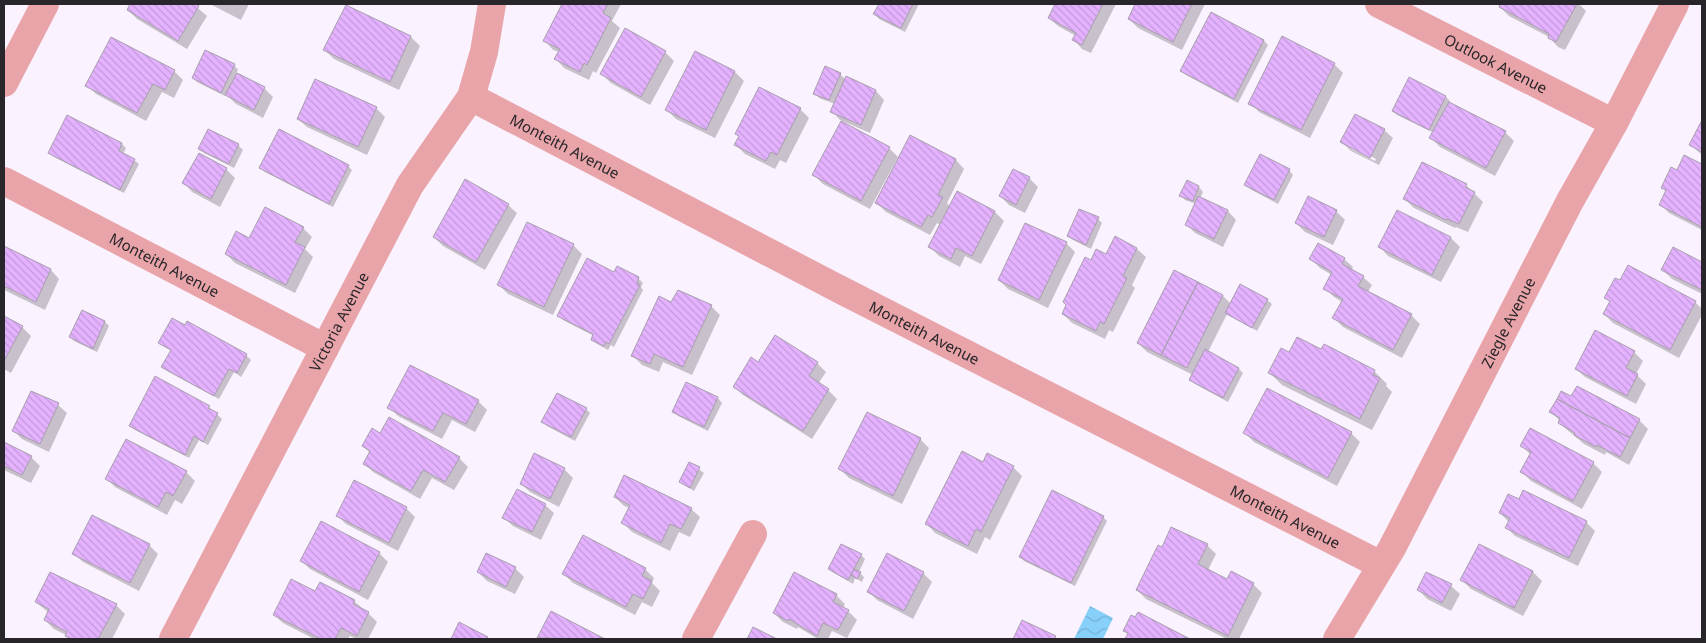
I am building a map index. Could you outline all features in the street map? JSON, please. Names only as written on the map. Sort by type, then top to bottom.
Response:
[{"type":"street","points":[[4,83],[45,4]]},
{"type":"street","name":"Victoria Avenue","points":[[173,639],[410,185],[471,97],[484,52],[492,4]]},
{"type":"street","name":"Outlook Avenue","points":[[1379,4],[1614,123]]},
{"type":"street","name":"Ziegle Avenue","points":[[1338,639],[1392,548],[1570,201],[1614,123],[1675,4]]},
{"type":"street","name":"Monteith Avenue","points":[[471,97],[839,289],[1381,565]]},
{"type":"street","name":"Monteith Avenue","points":[[4,181],[325,348]]},
{"type":"street","points":[[696,639],[753,534]]},
{"type":"water","points":[[1090,606],[1113,618],[1103,639],[1074,639]]},
{"type":"building","points":[[130,4],[196,4],[199,6],[178,41],[127,10]]},
{"type":"building","points":[[562,4],[608,4],[603,13],[611,18],[587,65],[584,63],[580,72],[554,59],[560,49],[543,41]]},
{"type":"building","points":[[879,4],[913,4],[901,28],[873,14]]},
{"type":"building","points":[[1055,4],[1103,4],[1082,45],[1072,40],[1076,33],[1048,18]]},
{"type":"building","points":[[1135,4],[1192,4],[1173,42],[1128,19]]},
{"type":"building","points":[[1500,4],[1577,4],[1556,42],[1548,38],[1549,34],[1499,7]]},
{"type":"building","points":[[346,5],[411,36],[390,82],[323,50]]},
{"type":"building","points":[[1211,12],[1264,40],[1234,99],[1180,71]]},
{"type":"building","points":[[625,28],[666,51],[641,97],[600,74]]},
{"type":"building","points":[[1282,36],[1335,63],[1301,130],[1248,104]]},
{"type":"building","points":[[111,37],[175,70],[165,90],[153,84],[137,113],[85,86]]},
{"type":"building","points":[[205,50],[235,64],[221,93],[192,78]]},
{"type":"building","points":[[695,51],[735,71],[706,130],[665,110]]},
{"type":"building","points":[[825,66],[841,73],[829,100],[813,94]]},
{"type":"building","points":[[237,73],[265,87],[254,110],[225,95]]},
{"type":"building","points":[[846,76],[876,90],[861,125],[830,112]]},
{"type":"building","points":[[1409,77],[1446,96],[1429,130],[1392,111]]},
{"type":"building","points":[[315,79],[377,107],[358,147],[297,119]]},
{"type":"building","points":[[759,87],[801,108],[777,155],[771,152],[766,161],[734,145],[739,136],[735,134]]},
{"type":"building","points":[[1449,102],[1506,131],[1486,168],[1429,138]]},
{"type":"building","points":[[1355,114],[1385,129],[1370,158],[1340,142]]},
{"type":"building","points":[[67,115],[122,143],[119,151],[135,159],[120,190],[48,153]]},
{"type":"building","points":[[1702,120],[1702,152],[1689,145]]},
{"type":"building","points":[[841,121],[890,147],[861,201],[812,175]]},
{"type":"building","points":[[208,129],[239,144],[229,164],[198,149]]},
{"type":"building","points":[[279,129],[349,165],[329,204],[259,168]]},
{"type":"building","points":[[910,135],[956,159],[938,195],[943,197],[932,217],[928,215],[921,227],[875,203]]},
{"type":"building","points":[[199,153],[227,168],[211,199],[182,183]]},
{"type":"building","points":[[1260,154],[1290,169],[1274,200],[1244,185]]},
{"type":"building","points":[[1684,155],[1702,164],[1702,227],[1659,205],[1666,190],[1661,188],[1671,167],[1677,170]]},
{"type":"building","points":[[1422,162],[1467,184],[1465,187],[1475,192],[1459,224],[1446,220],[1403,199]]},
{"type":"building","points":[[1013,169],[1030,177],[1016,205],[999,196]]},
{"type":"building","points":[[465,179],[509,204],[476,262],[433,237]]},
{"type":"building","points":[[1187,180],[1199,186],[1193,201],[1179,196]]},
{"type":"building","points":[[957,191],[995,211],[972,256],[956,248],[951,259],[928,247]]},
{"type":"building","points":[[1198,196],[1228,210],[1214,239],[1185,225]]},
{"type":"building","points":[[1308,196],[1337,210],[1324,237],[1295,223]]},
{"type":"building","points":[[265,207],[304,227],[295,242],[305,247],[286,285],[225,254],[236,231],[249,238]]},
{"type":"building","points":[[1079,209],[1099,217],[1086,245],[1067,236]]},
{"type":"building","points":[[1397,210],[1451,237],[1432,275],[1378,247]]},
{"type":"building","points":[[527,222],[574,244],[544,307],[497,285]]},
{"type":"building","points":[[1025,223],[1067,242],[1039,300],[998,280]]},
{"type":"building","points":[[1115,236],[1137,248],[1123,276],[1127,278],[1104,324],[1100,322],[1096,331],[1062,314],[1066,305],[1063,302],[1085,257],[1091,260],[1096,249],[1106,254]]},
{"type":"building","points":[[1318,243],[1345,258],[1342,264],[1364,276],[1358,286],[1412,314],[1393,350],[1332,318],[1343,299],[1323,289],[1332,272],[1309,259]]},
{"type":"building","points":[[4,246],[51,269],[36,302],[4,286]]},
{"type":"building","points":[[1673,247],[1702,262],[1702,290],[1661,270]]},
{"type":"building","points":[[587,258],[614,272],[617,266],[639,277],[637,283],[640,285],[609,344],[606,342],[604,346],[591,340],[593,334],[557,316]]},
{"type":"building","points":[[1628,265],[1696,301],[1670,350],[1603,314],[1610,301],[1604,298],[1615,278],[1620,280]]},
{"type":"building","points":[[1174,270],[1198,282],[1161,355],[1137,343]]},
{"type":"building","points":[[1198,282],[1223,295],[1187,368],[1161,355]]},
{"type":"building","points":[[1240,284],[1268,299],[1252,328],[1225,313]]},
{"type":"building","points":[[678,290],[712,305],[683,367],[654,354],[650,364],[631,356],[659,296],[671,302]]},
{"type":"building","points":[[82,310],[105,321],[93,349],[69,337]]},
{"type":"building","points":[[4,316],[23,326],[4,361]]},
{"type":"building","points":[[172,318],[185,325],[187,321],[247,354],[237,373],[229,369],[214,396],[161,367],[171,350],[158,343]]},
{"type":"building","points":[[1595,330],[1635,351],[1626,368],[1638,374],[1627,396],[1575,369]]},
{"type":"building","points":[[775,335],[818,362],[809,376],[829,389],[803,431],[733,387],[751,357],[758,362]]},
{"type":"building","points":[[1297,337],[1321,349],[1324,344],[1375,370],[1373,375],[1380,378],[1360,419],[1268,373],[1281,348],[1289,352]]},
{"type":"building","points":[[1205,349],[1239,368],[1223,398],[1189,380]]},
{"type":"building","points":[[410,365],[479,400],[466,424],[443,413],[433,431],[387,408]]},
{"type":"building","points":[[155,376],[210,406],[208,408],[218,413],[203,442],[194,436],[185,455],[129,426]]},
{"type":"building","points":[[686,382],[718,397],[704,427],[672,412]]},
{"type":"building","points":[[1577,386],[1640,419],[1630,438],[1557,399],[1561,391],[1571,396]]},
{"type":"building","points":[[1267,388],[1352,432],[1328,478],[1243,433]]},
{"type":"building","points":[[31,391],[59,403],[40,444],[12,431]]},
{"type":"building","points":[[557,393],[587,408],[571,437],[541,422]]},
{"type":"building","points":[[1557,399],[1630,438],[1620,457],[1574,435],[1575,433],[1558,423],[1560,418],[1549,412]]},
{"type":"building","points":[[867,412],[921,438],[893,496],[838,469]]},
{"type":"building","points":[[389,417],[460,457],[445,482],[423,470],[411,491],[363,464],[370,451],[362,446],[372,428],[380,433]]},
{"type":"building","points":[[1530,428],[1594,462],[1573,501],[1520,472],[1531,452],[1520,446]]},
{"type":"building","points":[[126,439],[187,471],[173,496],[166,492],[158,507],[105,479]]},
{"type":"building","points":[[4,442],[32,456],[22,475],[4,466]]},
{"type":"building","points":[[962,451],[983,462],[987,453],[1014,466],[981,532],[976,529],[968,546],[925,524]]},
{"type":"building","points":[[534,453],[565,468],[550,499],[520,484]]},
{"type":"building","points":[[689,462],[700,467],[690,488],[679,482]]},
{"type":"building","points":[[624,475],[692,508],[681,529],[670,524],[661,543],[621,523],[630,505],[614,497]]},
{"type":"building","points":[[354,480],[407,507],[389,543],[336,516]]},
{"type":"building","points":[[517,489],[546,504],[532,532],[502,518]]},
{"type":"building","points":[[1052,490],[1104,516],[1071,583],[1019,557]]},
{"type":"building","points":[[1523,490],[1587,521],[1569,558],[1505,528],[1510,518],[1499,513],[1508,494],[1519,499]]},
{"type":"building","points":[[92,515],[150,544],[130,583],[72,554]]},
{"type":"building","points":[[321,521],[380,552],[359,592],[300,561]]},
{"type":"building","points":[[1171,527],[1208,544],[1198,564],[1227,579],[1231,571],[1254,583],[1228,636],[1136,590],[1158,545],[1162,547]]},
{"type":"building","points":[[583,535],[646,568],[642,576],[652,581],[643,599],[633,594],[626,607],[562,574]]},
{"type":"building","points":[[841,544],[862,554],[848,580],[828,569]]},
{"type":"building","points":[[1479,544],[1533,571],[1514,608],[1460,580]]},
{"type":"building","points":[[486,553],[516,567],[506,587],[477,572]]},
{"type":"building","points":[[887,553],[924,572],[904,611],[867,592]]},
{"type":"building","points":[[854,569],[861,572],[857,579],[851,575]]},
{"type":"building","points":[[50,572],[117,604],[98,639],[72,639],[65,636],[67,632],[44,620],[49,609],[35,602]]},
{"type":"building","points":[[794,572],[837,594],[833,602],[849,610],[838,630],[823,623],[817,636],[789,619],[788,621],[773,613]]},
{"type":"building","points":[[1426,572],[1452,584],[1442,603],[1417,590]]},
{"type":"building","points":[[291,579],[315,591],[320,582],[355,600],[353,604],[369,612],[357,636],[341,628],[335,639],[321,639],[273,615]]},
{"type":"building","points":[[551,611],[605,639],[537,638]]},
{"type":"building","points":[[1138,612],[1190,639],[1125,639],[1128,633],[1123,631],[1131,615],[1135,617]]},
{"type":"building","points":[[1022,620],[1056,636],[1054,639],[1013,639]]},
{"type":"building","points":[[459,622],[488,637],[486,639],[451,639]]},
{"type":"building","points":[[753,627],[777,639],[747,639]]}]
